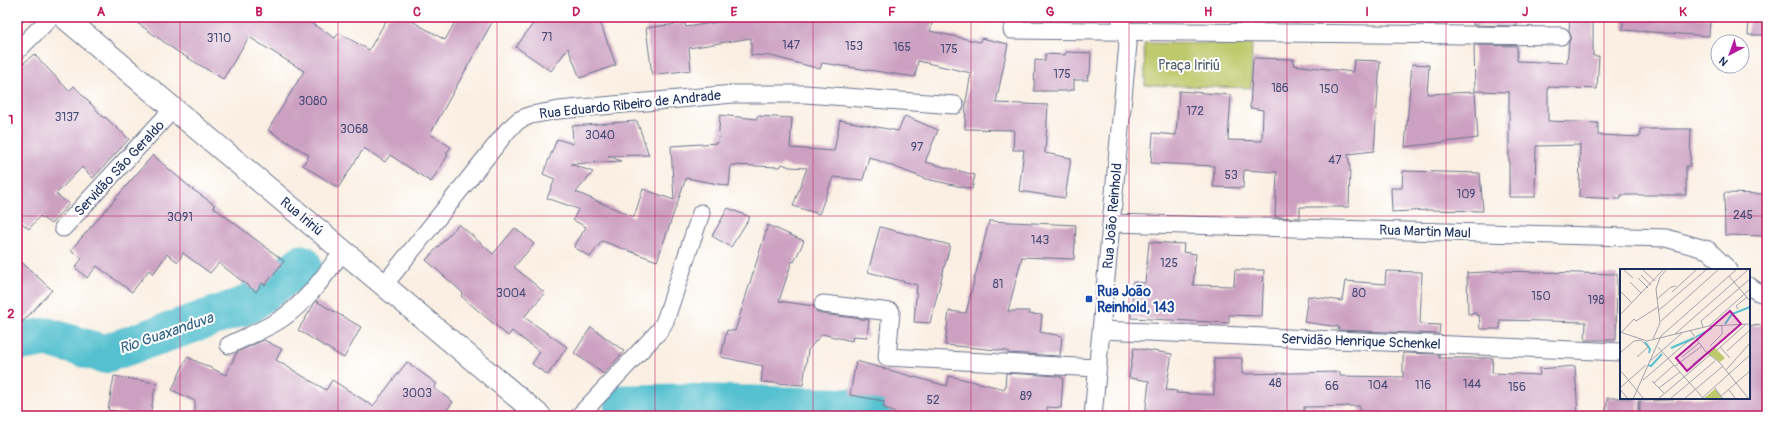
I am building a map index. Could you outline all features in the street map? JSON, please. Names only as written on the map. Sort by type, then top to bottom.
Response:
[{"type":"main road","name":"Rua Iririú","points":[[64,17],[540,416]]},
{"type":"street","points":[[17,51],[51,17]]},
{"type":"street","points":[[1012,30],[1123,24],[1561,36]]},
{"type":"street","name":"Rua João Reinhold","points":[[1093,416],[1128,44],[1123,24]]},
{"type":"street","name":"Rua Eduardo Ribeiro de Andrade","points":[[384,285],[508,130],[519,120],[531,115],[559,110],[709,96],[778,93],[955,105]]},
{"type":"street","name":"Servidão São Geraldo","points":[[64,228],[174,108]]},
{"type":"street","points":[[579,416],[660,330],[665,321],[701,213]]},
{"type":"street","name":"Rua Martin Maul","points":[[1111,223],[1666,238],[1708,250],[1728,269]]},
{"type":"street","points":[[229,345],[262,330],[294,308],[313,290],[343,251]]},
{"type":"street","points":[[1750,287],[1758,292],[1767,294]]},
{"type":"street","points":[[823,304],[891,312],[887,358],[1097,368]]},
{"type":"street","name":"Servidão Henrique Schenkel","points":[[1101,330],[1620,352]]},
{"type":"green space","name":"Praça Iririú","points":[[1144,43],[1252,44],[1251,88],[1145,85]]},
{"type":"building","points":[[129,17],[301,17],[335,38],[339,33],[369,50],[388,17],[405,17],[445,40],[458,17],[495,17],[430,134],[451,147],[446,154],[448,155],[431,182],[390,155],[385,162],[364,148],[338,188],[303,165],[309,155],[268,130],[304,71],[249,37],[223,79],[178,52]]},
{"type":"building","points":[[538,17],[598,17],[616,65],[580,78],[568,48],[551,71],[516,47]]},
{"type":"building","points":[[750,17],[870,17],[885,20],[886,17],[934,17],[930,31],[980,42],[981,38],[1008,44],[996,103],[1048,105],[1045,153],[1071,158],[1065,198],[1019,191],[1024,150],[1013,150],[1014,130],[965,129],[966,101],[971,73],[918,61],[915,77],[822,63],[820,69],[771,56],[751,55],[751,38],[689,48],[691,70],[652,75],[646,28],[685,23],[686,27]]},
{"type":"building","points":[[1473,17],[1517,17],[1517,26],[1473,25]]},
{"type":"building","points":[[1570,17],[1593,17],[1593,56],[1599,56],[1597,89],[1548,87],[1548,121],[1598,123],[1598,135],[1640,137],[1640,129],[1691,129],[1690,166],[1686,166],[1686,195],[1621,195],[1621,199],[1579,197],[1580,145],[1536,146],[1535,197],[1509,197],[1509,92],[1475,91],[1474,45],[1517,46],[1517,61],[1567,63],[1571,36],[1569,31]]},
{"type":"building","points":[[1623,17],[1692,17],[1710,19],[1709,36],[1623,30]]},
{"type":"building","points":[[1749,17],[1767,17],[1767,35],[1748,34]]},
{"type":"building","points":[[1066,52],[1091,53],[1090,75],[1087,75],[1088,80],[1074,80],[1074,90],[1034,91],[1035,60],[1045,61],[1045,54],[1065,55]]},
{"type":"building","points":[[34,54],[69,91],[74,86],[104,118],[105,117],[129,139],[93,178],[82,167],[56,194],[69,204],[51,224],[40,216],[29,229],[17,219],[17,69]]},
{"type":"building","points":[[1253,58],[1294,59],[1293,65],[1353,72],[1354,60],[1380,61],[1374,151],[1348,154],[1350,169],[1349,207],[1300,207],[1300,218],[1275,217],[1277,172],[1244,170],[1243,188],[1213,187],[1214,166],[1151,163],[1153,133],[1176,135],[1179,91],[1231,95],[1228,140],[1262,141],[1263,110],[1250,108]]},
{"type":"building","points":[[1412,64],[1429,65],[1427,94],[1475,92],[1478,138],[1405,147]]},
{"type":"building","points":[[720,115],[757,119],[757,116],[792,118],[790,148],[834,151],[840,120],[898,131],[905,116],[938,130],[925,162],[975,175],[972,189],[926,179],[869,157],[863,180],[833,177],[819,214],[793,206],[807,168],[790,167],[782,164],[780,167],[731,165],[729,186],[686,178],[657,261],[602,241],[590,257],[574,247],[586,227],[573,220],[578,209],[547,198],[555,179],[543,174],[557,139],[573,144],[572,126],[637,121],[649,155],[608,156],[621,161],[571,164],[593,172],[576,192],[634,217],[643,189],[674,200],[671,146],[718,143]]},
{"type":"building","points":[[153,155],[192,189],[215,205],[213,207],[284,261],[265,285],[262,283],[256,292],[219,263],[210,273],[183,253],[178,262],[167,254],[153,274],[149,270],[132,292],[97,266],[87,278],[75,267],[82,259],[71,250]]},
{"type":"building","points":[[1403,171],[1480,173],[1483,211],[1429,210],[1392,212],[1391,188],[1402,188]]},
{"type":"building","points":[[1724,193],[1767,194],[1767,236],[1725,235]]},
{"type":"building","points":[[728,208],[750,217],[731,247],[712,236]]},
{"type":"building","points":[[989,221],[1076,225],[1074,259],[1022,257],[1008,311],[1029,311],[1029,314],[1042,315],[1040,332],[1062,336],[1060,356],[1008,353],[1008,351],[945,345],[949,311],[966,313]]},
{"type":"building","points":[[459,224],[493,254],[515,228],[534,244],[514,267],[545,293],[524,317],[567,347],[548,375],[532,364],[540,352],[512,331],[508,336],[461,296],[463,293],[426,260]]},
{"type":"building","points":[[768,225],[804,241],[794,262],[792,261],[779,301],[814,306],[817,312],[822,314],[869,320],[867,337],[853,336],[852,341],[822,334],[808,350],[803,385],[761,382],[763,366],[721,357],[727,330],[735,331]]},
{"type":"building","points":[[880,227],[950,245],[930,323],[914,322],[917,285],[868,272]]},
{"type":"building","points":[[1149,242],[1184,244],[1183,252],[1196,254],[1193,285],[1234,286],[1235,270],[1264,270],[1262,316],[1229,315],[1229,323],[1131,318],[1133,282],[1145,283]]},
{"type":"building","points":[[17,258],[52,290],[17,328]]},
{"type":"building","points":[[1386,271],[1422,272],[1420,324],[1440,325],[1439,334],[1338,330],[1339,327],[1304,322],[1308,296],[1342,301],[1345,281],[1385,284]]},
{"type":"building","points":[[1501,271],[1617,274],[1616,340],[1585,340],[1586,322],[1500,320],[1500,329],[1480,329],[1479,315],[1476,316],[1476,313],[1468,314],[1467,273]]},
{"type":"building","points":[[316,301],[361,327],[344,358],[298,330]]},
{"type":"building","points":[[1767,325],[1767,416],[1640,416],[1640,401],[1674,399],[1750,399],[1750,326]]},
{"type":"building","points":[[591,327],[624,351],[604,374],[574,353]]},
{"type":"building","points":[[264,340],[282,349],[276,360],[326,390],[332,380],[373,406],[407,362],[437,384],[434,388],[453,402],[442,416],[195,416],[195,401],[172,390],[187,357],[226,375],[237,352]]},
{"type":"building","points":[[1134,348],[1172,354],[1166,390],[1177,391],[1176,393],[1214,395],[1214,358],[1242,358],[1242,374],[1340,372],[1340,376],[1403,377],[1403,353],[1439,354],[1439,358],[1493,358],[1492,373],[1540,375],[1539,369],[1575,366],[1578,416],[1360,416],[1360,406],[1304,407],[1304,411],[1245,413],[1245,416],[1174,413],[1174,416],[1145,416],[1149,381],[1129,378]]},
{"type":"building","points":[[856,361],[947,386],[949,376],[1005,389],[1006,373],[1058,376],[1063,378],[1061,408],[1047,407],[1047,416],[901,416],[883,407],[884,401],[850,395]]},
{"type":"building","points":[[114,376],[156,383],[150,416],[108,410]]},
{"type":"building","points":[[1607,398],[1639,399],[1638,416],[1606,416]]},
{"type":"waterway","name":"Rio Guaxanduva","points":[[17,342],[47,337],[104,354],[247,305],[302,264]]},
{"type":"waterway","name":"Rio Guaxanduva","points":[[623,404],[680,403],[865,408],[881,416]]},
{"type":"place","name":"Rua João Reinhold, 143","points":[[1089,299]]}]
